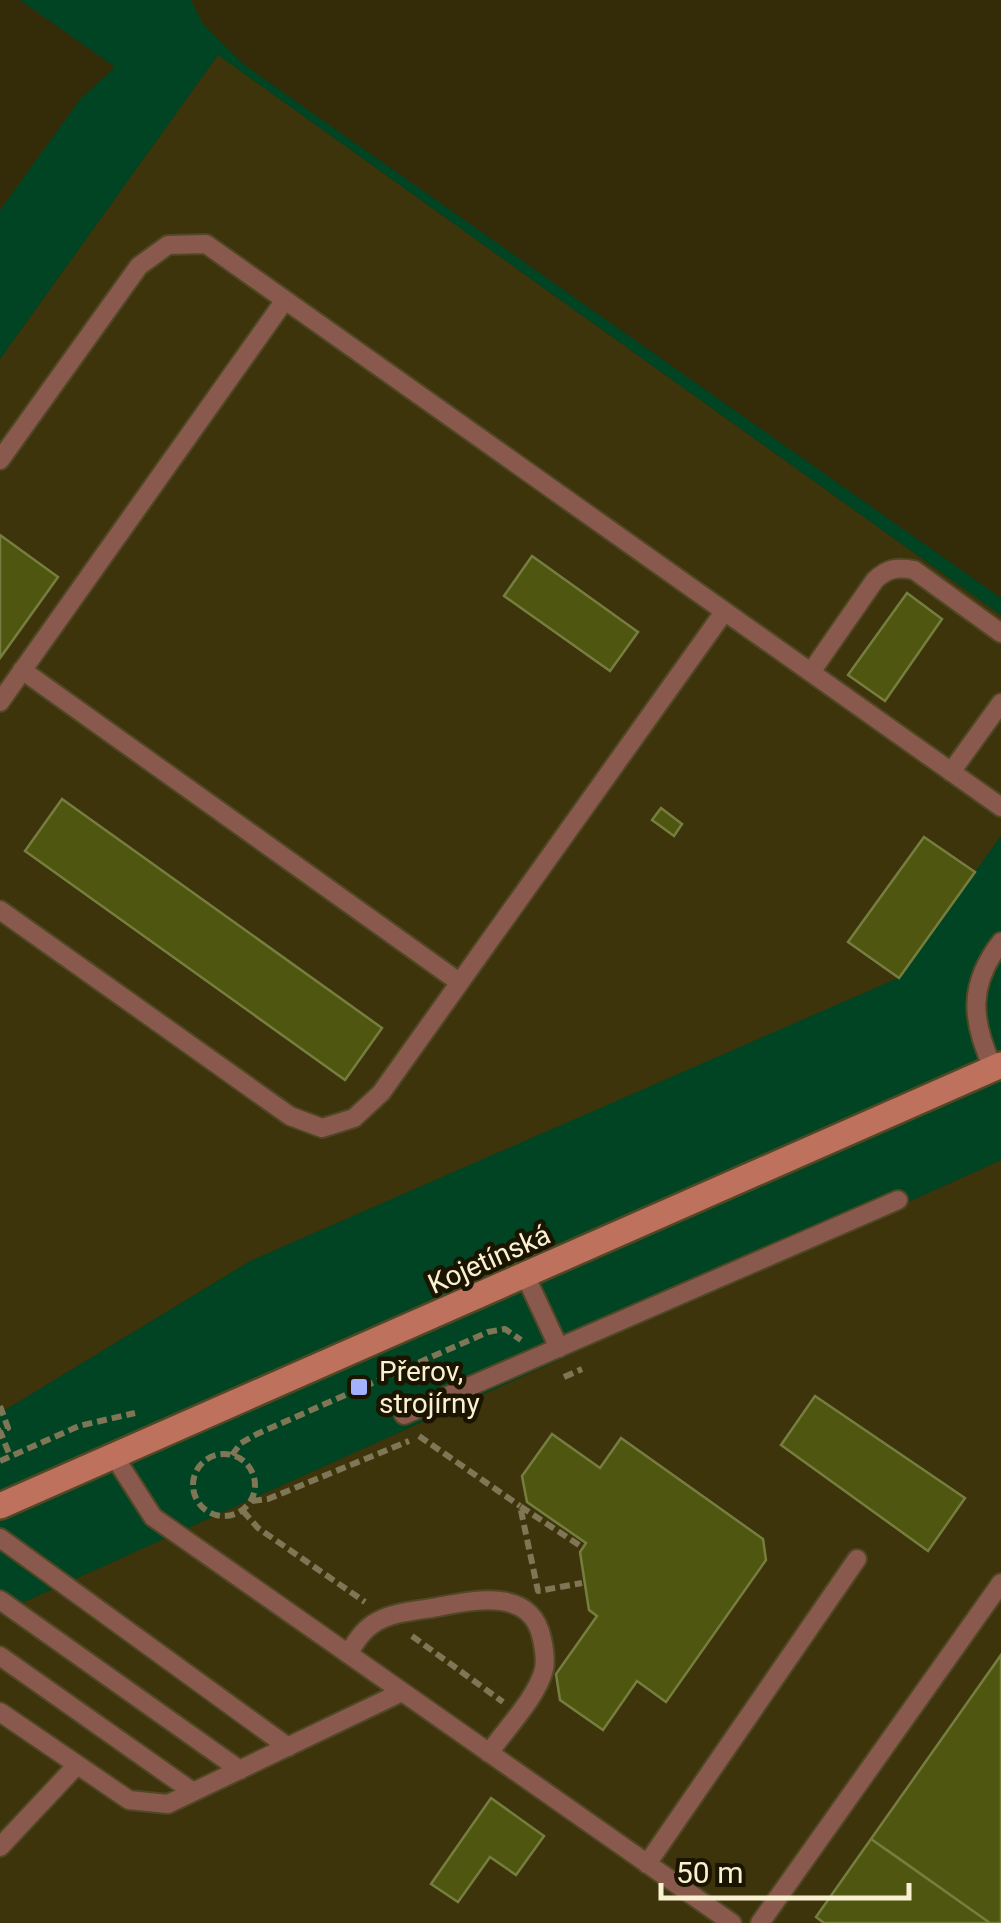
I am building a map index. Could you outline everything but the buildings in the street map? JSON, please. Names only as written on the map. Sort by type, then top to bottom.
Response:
[{"type":"main road","name":"Kojetínská","points":[[0,1506],[997,1066]]},
{"type":"lane","points":[[0,460],[139,266],[168,245],[206,244],[1001,808]]},
{"type":"lane","points":[[0,702],[285,300]]},
{"type":"lane","points":[[810,672],[875,580],[886,570],[899,567],[914,570],[1001,632]]},
{"type":"lane","points":[[0,910],[290,1116],[322,1128],[354,1118],[381,1093],[724,612]]},
{"type":"lane","points":[[22,670],[459,982]]},
{"type":"lane","points":[[952,772],[1001,703]]},
{"type":"lane","points":[[997,1066],[978,1028],[976,989],[986,961],[1001,942]]},
{"type":"lane","points":[[404,1415],[898,1200]]},
{"type":"lane","points":[[525,1276],[559,1348]]},
{"type":"lane","points":[[114,1456],[153,1517],[732,1923]]},
{"type":"lane","points":[[0,1538],[288,1747]]},
{"type":"lane","points":[[647,1864],[857,1559]]},
{"type":"lane","points":[[760,1923],[1001,1583]]},
{"type":"lane","points":[[0,1600],[240,1770]]},
{"type":"lane","points":[[348,1654],[368,1627],[390,1616],[482,1600],[508,1600],[520,1606],[538,1624],[545,1653],[544,1668],[532,1694],[489,1753]]},
{"type":"lane","points":[[0,1656],[193,1792]]},
{"type":"lane","points":[[0,1712],[130,1800],[168,1804],[402,1692]]},
{"type":"lane","points":[[0,1847],[77,1765]]},
{"type":"path","points":[[232,1454],[257,1434],[488,1332],[506,1328],[521,1340]]},
{"type":"path","points":[[0,1406],[8,1428],[0,1431],[10,1456]]},
{"type":"path","points":[[0,1461],[79,1426],[138,1412]]},
{"type":"path","points":[[419,1436],[579,1545]]},
{"type":"path","points":[[232,1454],[246,1462],[256,1481],[252,1501],[237,1514],[216,1516],[200,1504],[193,1485],[198,1468],[208,1458],[232,1454]]},
{"type":"path","points":[[190,1462],[198,1468]]},
{"type":"path","points":[[520,1506],[538,1591],[582,1583]]},
{"type":"shaded area","points":[[218,55],[1001,615],[1001,836],[899,978],[252,1260],[0,1413],[0,359]]},
{"type":"shaded area","points":[[1001,1160],[1001,1923],[0,1923],[0,1613]]},
{"type":"green space","points":[[20,0],[191,0],[203,24],[246,66],[1001,598],[1001,615],[218,55],[0,359],[0,210],[81,98],[115,67]]},
{"type":"green space","points":[[1001,836],[1001,1160],[0,1613],[0,1413],[252,1260],[898,978]]},
{"type":"place","name":"Přerov, strojírny","points":[[359,1387]]}]
